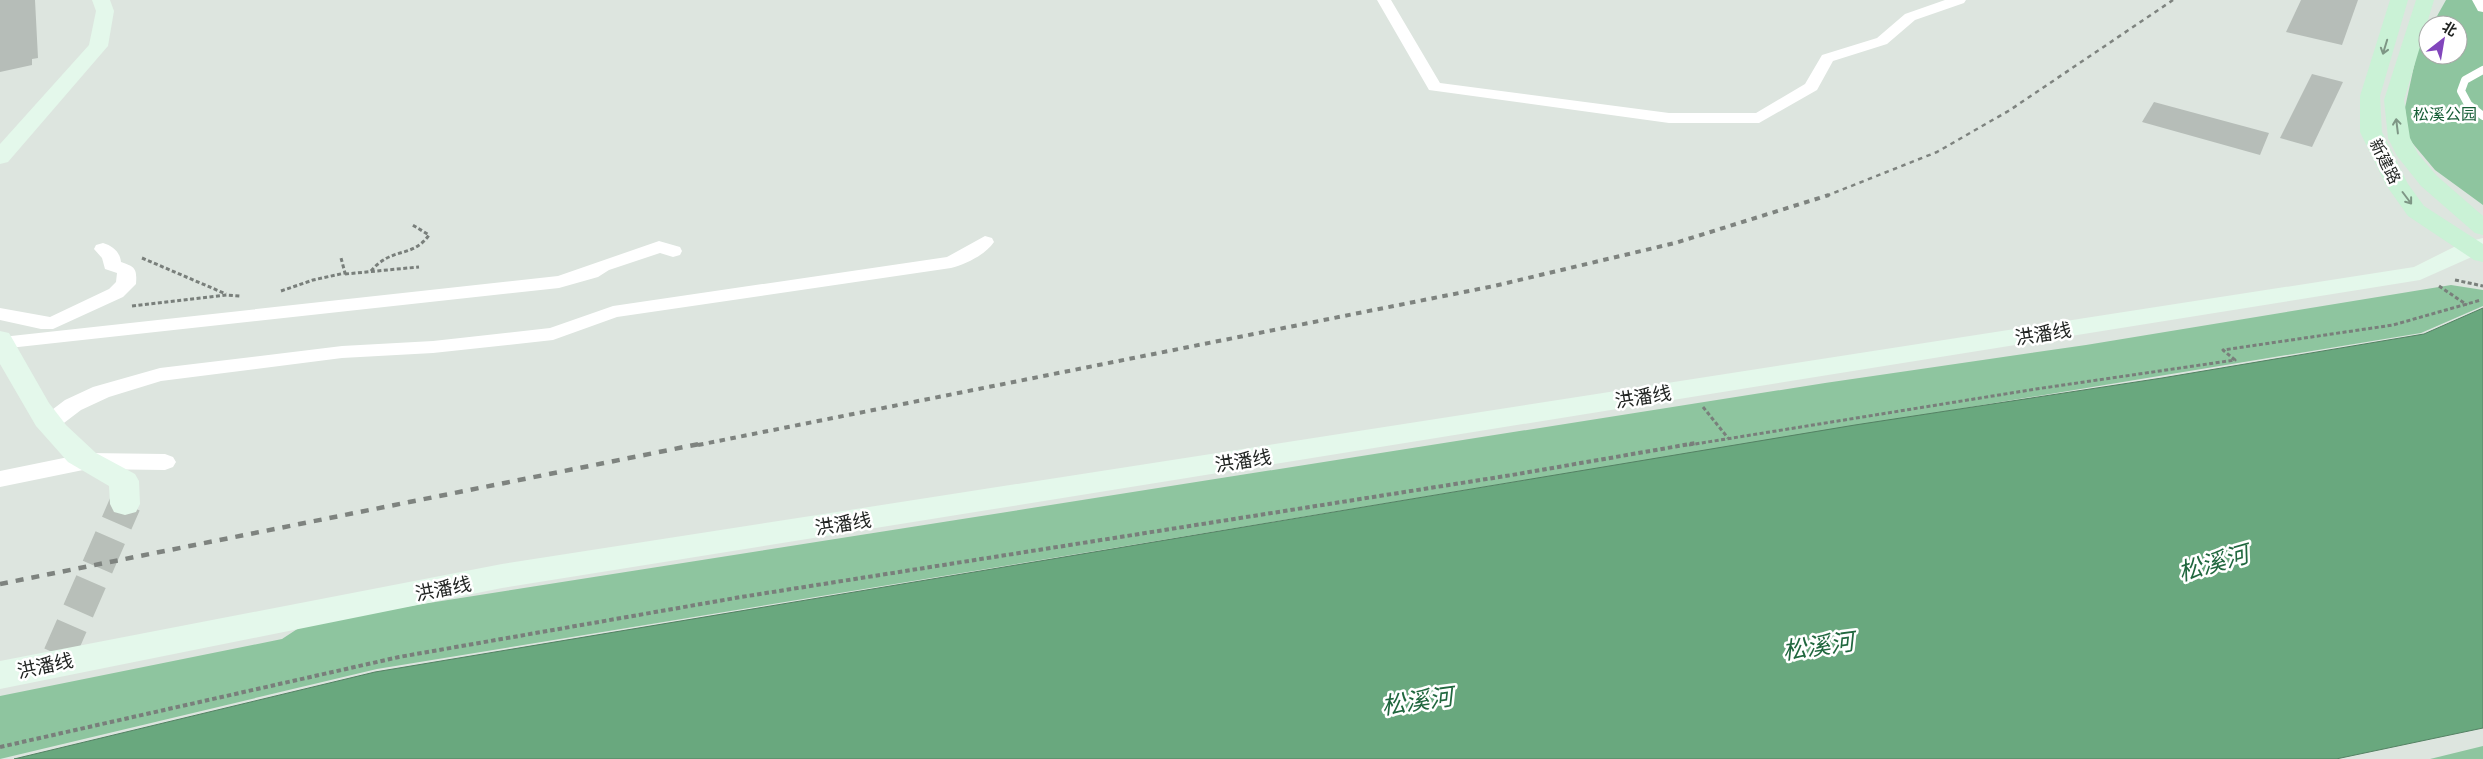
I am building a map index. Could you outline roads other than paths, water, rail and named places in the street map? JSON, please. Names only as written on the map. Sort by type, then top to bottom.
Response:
[{"type":"main road","points":[[0,157],[98,46],[105,11],[100,0]]},
{"type":"main road","name":"新建路","points":[[2399,0],[2370,96],[2371,132],[2397,185],[2416,210],[2480,244]]},
{"type":"main road","name":"新建路","points":[[2425,0],[2394,100],[2399,138],[2408,156],[2480,244]]},
{"type":"main road","name":"洪潘线","points":[[0,675],[57,659],[502,576],[2420,273],[2480,244]]},
{"type":"main road","points":[[1,341],[48,424],[66,444],[88,461],[124,481],[125,504]]},
{"type":"street","points":[[1384,0],[1435,86],[1669,118],[1759,118],[1812,87],[1827,58],[1882,41],[1910,17],[1959,0]]},
{"type":"street","points":[[2479,0],[2483,8]]},
{"type":"street","points":[[48,424],[73,406],[101,392],[160,375],[342,352],[433,347],[553,334],[613,312],[953,255],[985,242]]},
{"type":"street","points":[[1,341],[559,282],[592,273],[602,266],[659,247],[673,251]]},
{"type":"street","points":[[0,314],[41,323],[53,323],[116,293],[126,284],[127,270],[112,265],[111,256],[103,249]]},
{"type":"street","points":[[0,479],[88,461],[165,462]]},
{"type":"lane","points":[[2483,70],[2467,77],[2460,90],[2462,98],[2483,116]]},
{"type":"water","name":"松溪河","points":[[2483,308],[2483,728],[2336,759],[14,759],[375,672],[1855,425],[2162,378],[2424,334]]},
{"type":"tunnel","points":[[59,655],[125,504]]},
{"type":"railway","points":[[1827,196],[1937,152],[2010,110],[2173,0]]},
{"type":"railway","points":[[698,445],[1494,286],[1675,243],[1827,196]]},
{"type":"railway","points":[[0,584],[704,443]]},
{"type":"park label","name":"松溪公园","points":[[2445,113]]}]
